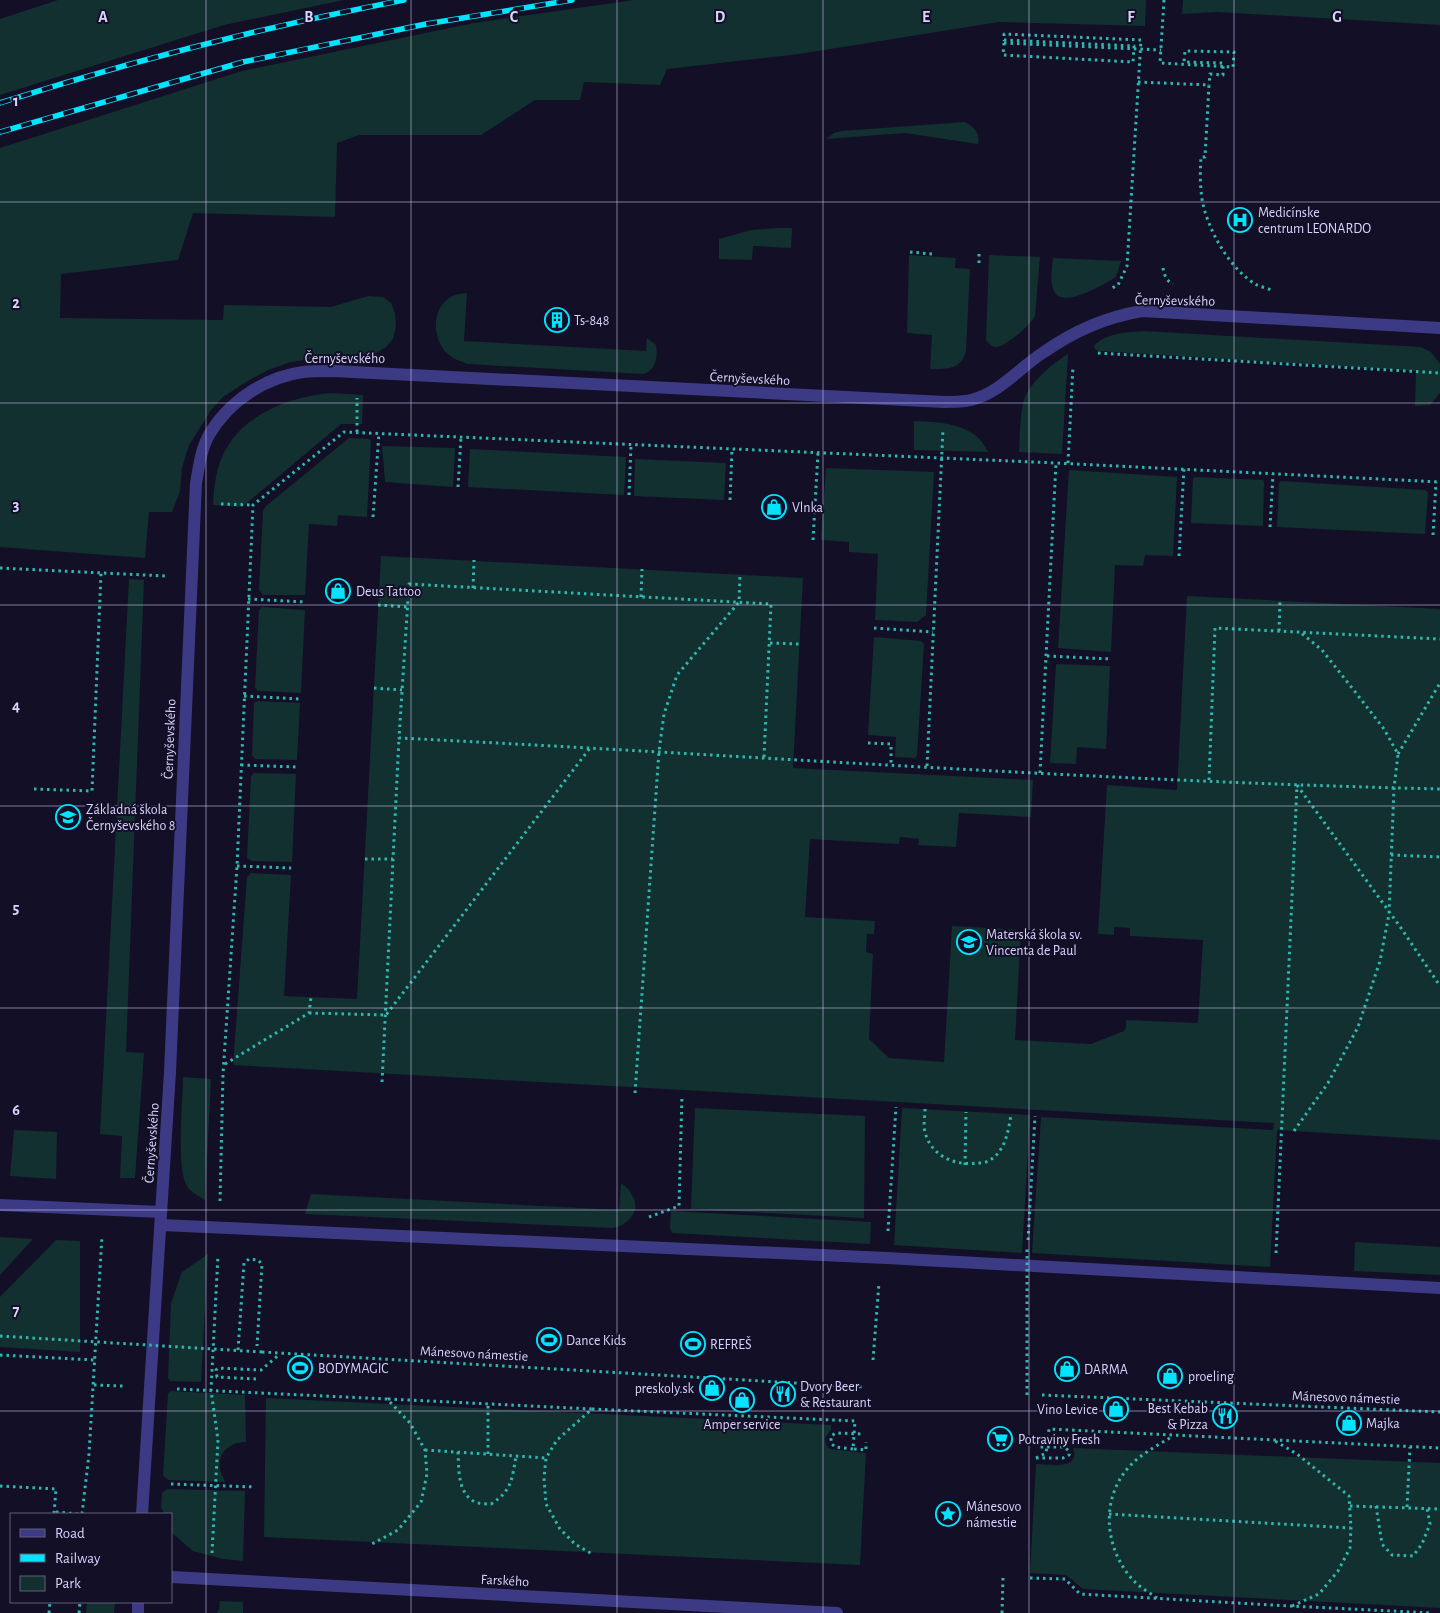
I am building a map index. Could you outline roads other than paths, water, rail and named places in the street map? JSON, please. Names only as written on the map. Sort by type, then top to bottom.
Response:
[{"type":"street","name":"Černyševského","points":[[142,1513],[171,1062],[196,483],[200,459],[209,436],[228,410],[250,392],[276,380],[302,372],[334,371],[945,402],[972,400],[991,392],[1043,352],[1074,333],[1096,323],[1128,313],[1142,311],[1440,328]]},
{"type":"street","points":[[0,1205],[104,1210],[161,1218],[1440,1288]]},
{"type":"street","name":"Farského","points":[[172,1577],[837,1613]]},
{"type":"railway","points":[[0,103],[200,46],[302,21],[404,0]]},
{"type":"railway","points":[[0,132],[243,62],[426,24],[572,0]]},
{"type":"place","name":"Medicínske centrum LEONARDO","points":[[1240,220]]},
{"type":"place","name":"Ts-848","points":[[557,320]]},
{"type":"place","name":"Vlnka","points":[[774,507]]},
{"type":"place","name":"Deus Tattoo","points":[[338,591]]},
{"type":"place","name":"Základná škola Černyševského 8","points":[[68,817]]},
{"type":"place","name":"Materská škola sv. Vincenta de Paul","points":[[969,942]]},
{"type":"place","name":"Dance Kids","points":[[549,1340]]},
{"type":"place","name":"REFREŠ","points":[[693,1344]]},
{"type":"place","name":"BODYMAGIC","points":[[300,1368]]},
{"type":"place","name":"DARMA","points":[[1067,1369]]},
{"type":"place","name":"proeling","points":[[1170,1376]]},
{"type":"place","name":"preskoly.sk","points":[[712,1388]]},
{"type":"place","name":"Dvory Beer & Restaurant","points":[[783,1394]]},
{"type":"place","name":"Amper service","points":[[742,1400]]},
{"type":"place","name":"Vino Levice","points":[[1116,1409]]},
{"type":"place","name":"Best Kebab & Pizza","points":[[1225,1416]]},
{"type":"place","name":"Majka","points":[[1349,1423]]},
{"type":"place","name":"Potraviny Fresh","points":[[1000,1439]]},
{"type":"place","name":"Mánesovo námestie","points":[[948,1514]]}]
